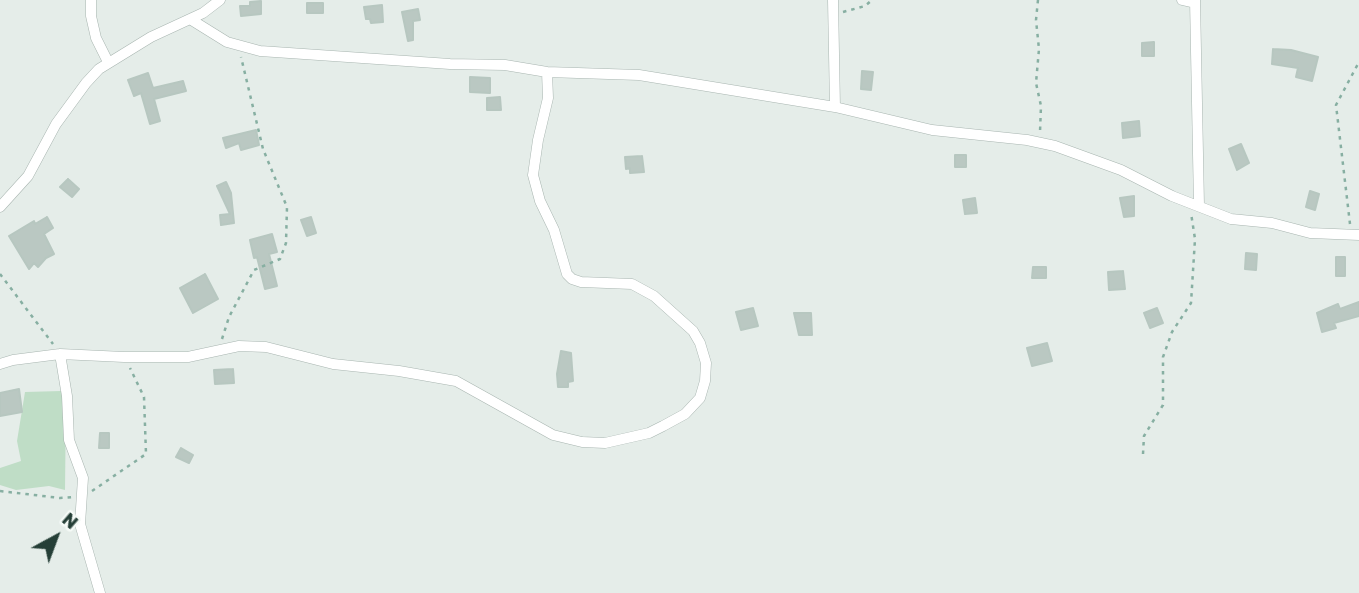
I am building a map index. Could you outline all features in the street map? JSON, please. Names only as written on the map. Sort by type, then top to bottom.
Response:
[{"type":"street","points":[[91,0],[96,38],[108,62]]},
{"type":"street","points":[[0,207],[28,176],[56,124],[86,83],[108,62],[151,37],[203,13],[220,0]]},
{"type":"street","points":[[833,0],[835,107]]},
{"type":"street","points":[[1182,0],[1195,2],[1196,204]]},
{"type":"street","points":[[190,19],[212,34],[239,47],[284,53],[505,65],[547,72],[639,75],[835,107],[932,130],[1040,143],[1121,170],[1147,185],[1231,219],[1272,223],[1310,233],[1355,235]]},
{"type":"street","points":[[0,364],[60,354],[188,358],[239,346],[266,347],[333,364],[399,370],[456,382],[552,435],[582,442],[605,443],[638,436],[685,414],[700,398],[705,382],[706,363],[693,331],[654,296],[632,284],[581,282],[566,274],[554,230],[540,201],[533,175],[548,98],[547,72]]},
{"type":"street","points":[[60,354],[69,440],[83,478],[80,524],[100,593]]},
{"type":"path","points":[[834,16],[850,8],[865,6],[872,0]]},
{"type":"path","points":[[1038,0],[1036,20],[1039,49],[1036,72],[1041,106],[1040,143]]},
{"type":"path","points":[[219,349],[229,317],[254,271],[280,259],[285,243],[287,208],[263,149],[239,47]]},
{"type":"path","points":[[1355,235],[1336,105],[1359,62]]},
{"type":"path","points":[[1143,454],[1144,436],[1163,405],[1163,357],[1172,332],[1191,303],[1195,239],[1191,220],[1196,204]]},
{"type":"path","points":[[0,274],[60,354]]},
{"type":"path","points":[[0,491],[60,498],[81,496],[102,486],[146,454],[144,397],[124,357]]},
{"type":"green space","points":[[61,391],[66,399],[65,490],[49,486],[16,490],[0,485],[0,468],[21,461],[17,441],[25,392]]},
{"type":"building","points":[[261,1],[261,14],[241,16],[240,6],[250,6],[250,2]]},
{"type":"building","points":[[307,3],[323,3],[323,13],[307,13]]},
{"type":"building","points":[[382,5],[383,22],[371,23],[370,19],[366,19],[364,7]]},
{"type":"building","points":[[418,9],[420,20],[413,21],[413,40],[408,41],[402,12]]},
{"type":"building","points":[[1154,42],[1154,56],[1142,56],[1142,43]]},
{"type":"building","points":[[1273,49],[1291,50],[1318,57],[1312,81],[1296,77],[1298,68],[1272,64]]},
{"type":"building","points":[[862,71],[873,72],[871,90],[861,89]]},
{"type":"building","points":[[148,73],[153,88],[183,81],[186,91],[154,99],[160,121],[150,124],[141,93],[134,96],[128,80]]},
{"type":"building","points":[[470,77],[490,78],[490,93],[470,92]]},
{"type":"building","points":[[500,97],[501,110],[487,110],[487,98]]},
{"type":"building","points":[[1139,121],[1140,136],[1123,138],[1122,123]]},
{"type":"building","points":[[256,130],[259,145],[241,150],[239,143],[226,148],[223,138]]},
{"type":"building","points":[[1241,144],[1249,163],[1237,170],[1229,149]]},
{"type":"building","points":[[955,155],[966,155],[966,167],[955,167]]},
{"type":"building","points":[[642,156],[644,172],[630,173],[630,168],[626,169],[625,157]]},
{"type":"building","points":[[68,179],[79,189],[72,197],[60,187]]},
{"type":"building","points":[[226,182],[231,193],[234,223],[221,225],[220,215],[230,214],[217,186]]},
{"type":"building","points":[[1310,191],[1319,194],[1315,210],[1306,207]]},
{"type":"building","points":[[1134,196],[1134,216],[1124,217],[1120,198]]},
{"type":"building","points":[[975,198],[977,213],[965,214],[963,200]]},
{"type":"building","points":[[47,217],[53,228],[44,234],[54,254],[38,267],[34,263],[29,269],[9,236],[34,221],[35,224]]},
{"type":"building","points":[[311,217],[316,233],[307,236],[301,220]]},
{"type":"building","points":[[272,234],[277,252],[269,254],[277,286],[265,289],[250,240]]},
{"type":"building","points":[[1246,253],[1257,254],[1256,270],[1245,269]]},
{"type":"building","points":[[1336,257],[1345,257],[1345,276],[1336,276]]},
{"type":"building","points":[[1033,267],[1046,267],[1046,278],[1032,278]]},
{"type":"building","points":[[1123,271],[1125,289],[1109,290],[1108,272]]},
{"type":"building","points":[[205,274],[218,299],[193,313],[180,288]]},
{"type":"building","points":[[1359,302],[1359,316],[1334,323],[1336,328],[1322,332],[1317,313],[1338,304],[1340,309]]},
{"type":"building","points":[[753,308],[758,326],[741,330],[736,312]]},
{"type":"building","points":[[1157,308],[1163,323],[1150,328],[1144,313]]},
{"type":"building","points":[[794,313],[811,313],[812,335],[799,335]]},
{"type":"building","points":[[1047,343],[1052,361],[1032,366],[1027,348]]},
{"type":"building","points":[[561,351],[571,353],[573,381],[568,382],[568,387],[558,387]]},
{"type":"building","points":[[233,369],[234,383],[215,384],[214,370]]},
{"type":"building","points":[[19,389],[22,412],[0,416],[0,393]]},
{"type":"building","points":[[100,433],[109,433],[109,448],[99,448]]},
{"type":"building","points":[[181,448],[193,455],[189,463],[176,457]]}]
